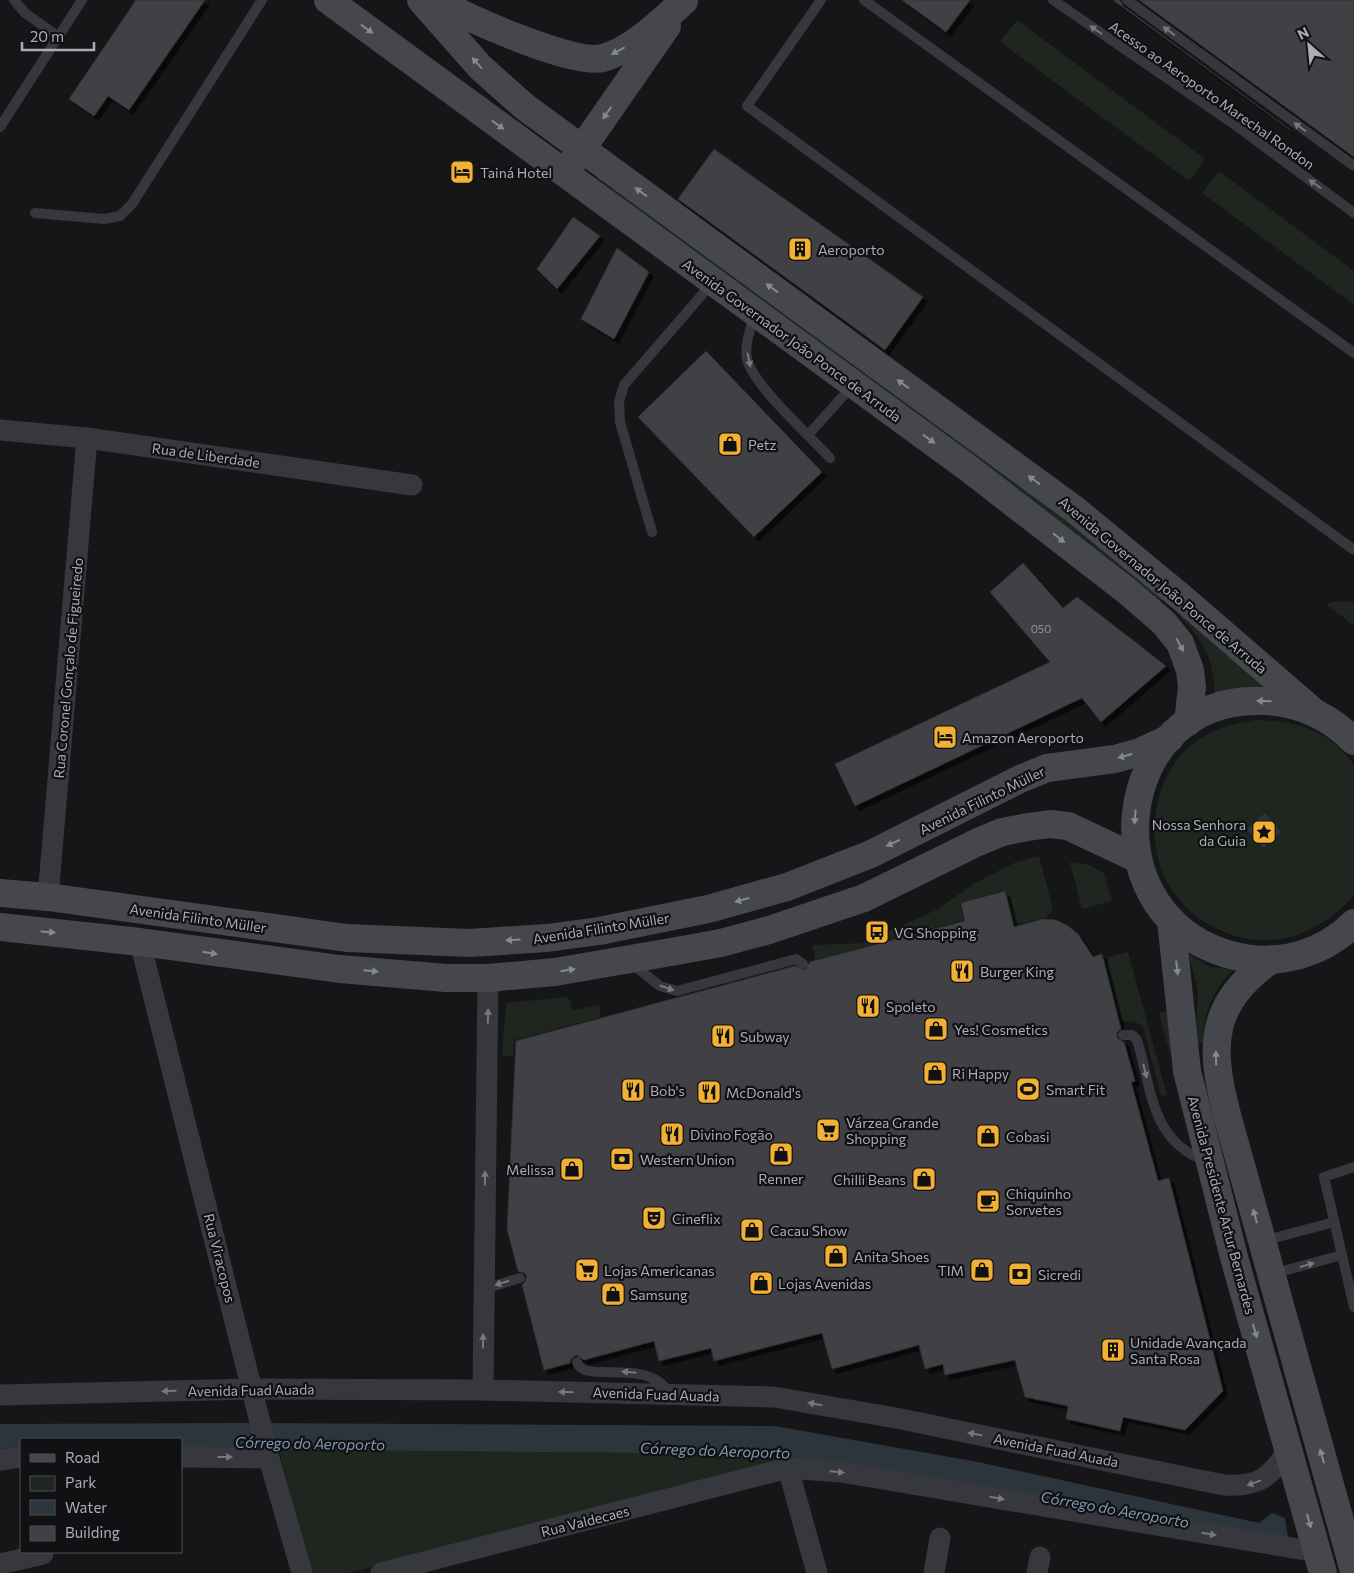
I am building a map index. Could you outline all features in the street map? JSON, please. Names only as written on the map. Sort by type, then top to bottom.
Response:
[{"type":"main road","name":"Avenida Governador João Ponce de Arruda","points":[[328,0],[968,468],[1127,591],[1164,623],[1180,643],[1190,670],[1192,687],[1179,730]]},
{"type":"main road","name":"Avenida Governador João Ponce de Arruda","points":[[421,0],[480,67],[509,94],[1074,508],[1174,591],[1314,712]]},
{"type":"main road","points":[[564,174],[685,0]]},
{"type":"main road","points":[[452,4],[554,51],[588,60],[602,58],[619,51],[642,36],[685,0]]},
{"type":"main road","name":"Avenida Filinto Müller","points":[[0,893],[48,897],[347,938],[470,943],[547,938],[599,931],[708,909],[787,887],[871,854],[1020,779],[1047,768],[1115,759],[1150,748],[1212,708],[1245,701],[1273,701],[1314,712]]},
{"type":"main road","points":[[1314,712],[1338,726],[1354,741]]},
{"type":"main road","points":[[1179,730],[1151,764],[1140,790],[1134,824],[1138,859],[1154,898],[1171,920],[1192,938],[1217,950],[1244,958],[1272,959],[1314,950],[1350,927]]},
{"type":"main road","points":[[0,927],[140,942],[340,969],[446,978],[488,978],[555,972],[721,943],[864,898],[1002,832],[1028,827],[1050,824],[1068,826],[1138,859]]},
{"type":"main road","name":"Avenida Presidente Artur Bernardes","points":[[1171,920],[1186,1064],[1210,1162],[1320,1562]]},
{"type":"main road","name":"Avenida Presidente Artur Bernardes","points":[[1272,959],[1245,981],[1230,1001],[1218,1027],[1216,1048],[1219,1084],[1354,1571]]},
{"type":"street","name":"Rua de Liberdade","points":[[0,430],[87,438],[412,485]]},
{"type":"street","name":"Rua Coronel Gonçalo de Figueiredo","points":[[48,897],[87,438]]},
{"type":"street","name":"Rua Viracopos","points":[[140,942],[269,1457],[302,1573]]},
{"type":"street","points":[[483,1390],[488,978]]},
{"type":"street","name":"Avenida Fuad Auada","points":[[0,1395],[252,1389],[483,1390],[774,1397],[896,1418],[1224,1484],[1245,1486],[1264,1479],[1277,1468],[1288,1450]]},
{"type":"street","points":[[0,1460],[20,1457]]},
{"type":"street","points":[[182,1457],[269,1457]]},
{"type":"street","points":[[817,1573],[788,1468],[841,1472],[1320,1562]]},
{"type":"street","name":"Rua Valdecaes","points":[[381,1573],[788,1468]]},
{"type":"street","points":[[934,1573],[940,1538]]},
{"type":"street","points":[[0,1564],[44,1560]]},
{"type":"lane","points":[[14,0],[25,14],[59,37]]},
{"type":"lane","points":[[0,127],[82,0]]},
{"type":"lane","points":[[34,213],[104,219],[120,216],[132,204],[262,0]]},
{"type":"lane","points":[[821,0],[746,106],[1354,550]]},
{"type":"lane","points":[[864,0],[1354,353]]},
{"type":"lane","name":"Acesso ao Aeroporto Marechal Rondon","points":[[1053,0],[1238,128],[1354,213]]},
{"type":"lane","points":[[1127,0],[1354,166]]},
{"type":"lane","points":[[652,532],[620,422],[620,402],[624,385],[712,282]]},
{"type":"lane","points":[[755,313],[747,347],[747,358],[750,368],[762,385],[830,458]]},
{"type":"lane","points":[[808,435],[854,384]]},
{"type":"lane","points":[[628,960],[655,983],[666,989],[678,991],[796,959],[803,964]]},
{"type":"lane","points":[[1122,1035],[1132,1035],[1137,1040],[1155,1109],[1165,1132],[1187,1152],[1210,1162]]},
{"type":"lane","points":[[1354,1167],[1324,1177],[1354,1307]]},
{"type":"lane","points":[[1262,1242],[1334,1222]]},
{"type":"lane","points":[[1272,1275],[1342,1255]]},
{"type":"lane","points":[[484,1289],[520,1278]]},
{"type":"lane","points":[[577,1362],[580,1368],[586,1372],[620,1372],[647,1375],[661,1383],[669,1394]]},
{"type":"green space","points":[[1017,20],[1205,159],[1189,181],[1000,42]]},
{"type":"green space","points":[[602,171],[1166,595],[1160,602],[596,178]]},
{"type":"green space","points":[[1219,171],[1354,271],[1354,305],[1202,193]]},
{"type":"green space","points":[[1335,601],[1354,602],[1354,626],[1326,604]]},
{"type":"green space","points":[[1184,611],[1272,689],[1247,687],[1215,696],[1210,662],[1196,635],[1180,617]]},
{"type":"green space","points":[[1254,720],[1283,722],[1310,729],[1334,743],[1354,765],[1354,895],[1327,920],[1305,932],[1281,939],[1256,940],[1242,938],[1216,928],[1192,913],[1174,893],[1163,874],[1154,832],[1156,810],[1162,789],[1171,769],[1184,752],[1213,731]]},
{"type":"green space","points":[[1039,856],[1053,909],[1047,917],[1015,925],[1005,890],[960,903],[964,920],[815,960],[812,945],[863,943],[936,910],[975,883],[1014,863]]},
{"type":"green space","points":[[1070,862],[1089,865],[1104,873],[1112,901],[1082,909]]},
{"type":"green space","points":[[1128,952],[1167,1095],[1161,1096],[1143,1027],[1136,1022],[1121,1021],[1105,958]]},
{"type":"green space","points":[[1188,953],[1210,967],[1233,970],[1220,986],[1210,1003],[1203,1031],[1203,1042],[1195,1044],[1198,990]]},
{"type":"green space","points":[[566,997],[571,1001],[572,1010],[599,1005],[601,1017],[514,1040],[513,1056],[502,1056],[506,1003]]},
{"type":"green space","points":[[1171,1009],[1172,1050],[1169,1051],[1159,1013]]},
{"type":"green space","points":[[279,1450],[773,1454],[1289,1543],[772,1464],[348,1573],[311,1573]]},
{"type":"water","points":[[1265,813],[1281,832],[1263,848],[1247,829]]},
{"type":"water","name":"Córrego do Aeroporto","points":[[235,1423],[775,1426],[978,1462],[1259,1523],[1272,1513],[1285,1518],[1289,1543],[773,1454],[182,1449],[182,1438],[20,1438],[20,1447],[0,1449],[0,1424]]},
{"type":"building","points":[[136,0],[205,0],[129,110],[108,96],[94,116],[69,99]]},
{"type":"building","points":[[902,0],[970,0],[946,32]]},
{"type":"building","points":[[1113,0],[1120,0],[1123,6],[1290,130]]},
{"type":"building","points":[[1139,0],[1354,0],[1354,157]]},
{"type":"building","name":"Aeroporto","points":[[714,149],[923,297],[885,350],[678,199]]},
{"type":"building","points":[[573,217],[600,236],[557,289],[537,269]]},
{"type":"building","points":[[617,248],[649,272],[614,339],[581,319]]},
{"type":"building","name":"Petz","points":[[706,351],[822,472],[754,537],[638,417]]},
{"type":"building","points":[[1023,563],[1063,608],[1077,597],[1166,666],[1101,722],[1082,698],[855,806],[835,764],[1050,662],[990,592]]},
{"type":"building","name":"Várzea Grande Shopping","points":[[1005,891],[1014,927],[1043,919],[1056,920],[1078,934],[1093,957],[1102,954],[1121,1029],[1117,1032],[1117,1038],[1124,1042],[1135,1081],[1131,1082],[1158,1181],[1169,1178],[1223,1391],[1185,1430],[1123,1417],[1120,1431],[1066,1419],[1068,1406],[1025,1397],[1015,1360],[945,1375],[943,1364],[925,1369],[919,1345],[832,1369],[822,1333],[714,1361],[711,1348],[659,1361],[654,1341],[584,1360],[576,1355],[571,1359],[570,1363],[544,1370],[522,1285],[527,1276],[518,1271],[507,1229],[516,1041],[795,966],[805,970],[810,962],[965,921],[961,903]]},
{"type":"place","name":"Tainá Hotel","points":[[462,172]]},
{"type":"place","name":"Aeroporto","points":[[800,249]]},
{"type":"place","name":"Petz","points":[[730,444]]},
{"type":"place","name":"Amazon Aeroporto","points":[[945,737]]},
{"type":"place","name":"Nossa Senhora da Guia","points":[[1264,832]]},
{"type":"place","name":"VG Shopping","points":[[877,932]]},
{"type":"place","name":"Burger King","points":[[962,971]]},
{"type":"place","name":"Spoleto","points":[[868,1006]]},
{"type":"place","name":"Yes! Cosmetics","points":[[936,1029]]},
{"type":"place","name":"Subway","points":[[723,1036]]},
{"type":"place","name":"Ri Happy","points":[[935,1073]]},
{"type":"place","name":"Smart Fit","points":[[1028,1089]]},
{"type":"place","name":"Bob's","points":[[633,1090]]},
{"type":"place","name":"McDonald's","points":[[709,1092]]},
{"type":"place","name":"Várzea Grande Shopping","points":[[828,1130]]},
{"type":"place","name":"Divino Fogão","points":[[672,1134]]},
{"type":"place","name":"Cobasi","points":[[988,1136]]},
{"type":"place","name":"Renner","points":[[781,1154]]},
{"type":"place","name":"Western Union","points":[[622,1159]]},
{"type":"place","name":"Melissa","points":[[572,1169]]},
{"type":"place","name":"Chilli Beans","points":[[924,1179]]},
{"type":"place","name":"Chiquinho Sorvetes","points":[[988,1201]]},
{"type":"place","name":"Cineflix","points":[[654,1218]]},
{"type":"place","name":"Cacau Show","points":[[752,1230]]},
{"type":"place","name":"Anita Shoes","points":[[836,1256]]},
{"type":"place","name":"Lojas Americanas","points":[[587,1270]]},
{"type":"place","name":"TIM","points":[[982,1270]]},
{"type":"place","name":"Sicredi","points":[[1020,1274]]},
{"type":"place","name":"Lojas Avenidas","points":[[761,1283]]},
{"type":"place","name":"Samsung","points":[[613,1294]]},
{"type":"place","name":"Unidade Avançada Santa Rosa","points":[[1113,1350]]}]
